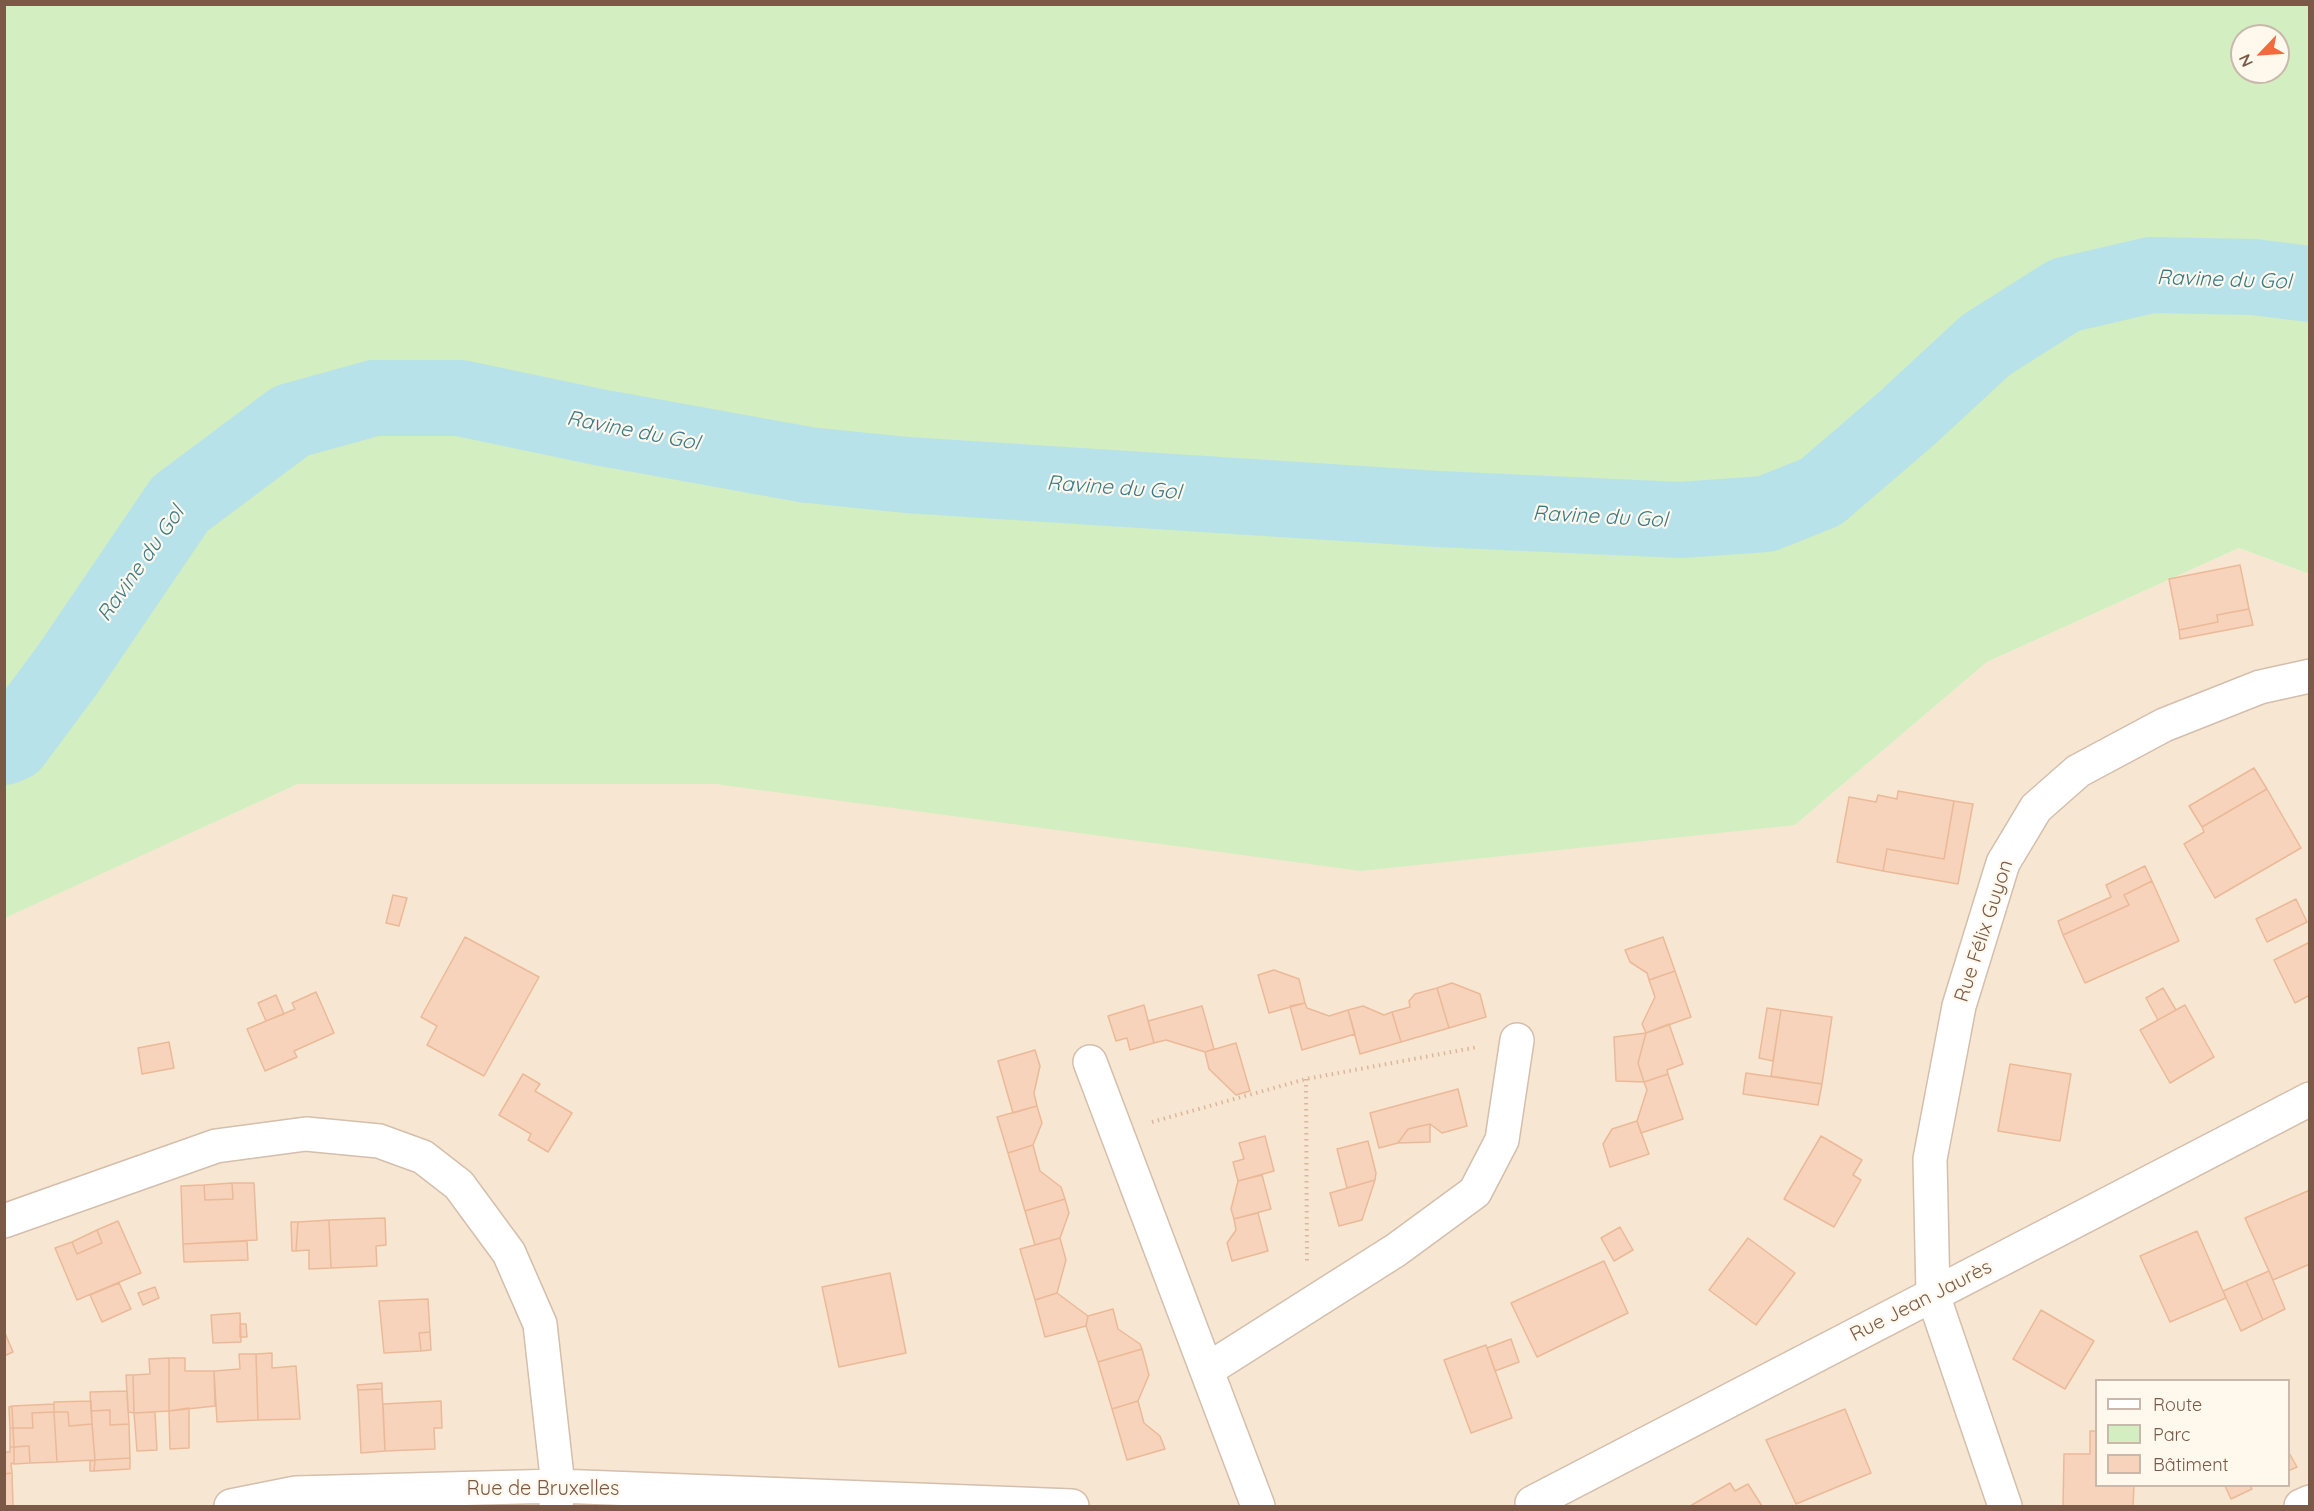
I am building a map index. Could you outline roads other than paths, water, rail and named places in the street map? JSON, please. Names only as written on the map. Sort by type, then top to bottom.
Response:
[{"type":"street","name":"Rue Félix Guyon","points":[[2005,1506],[1933,1295],[1930,1159],[1959,1006],[2003,863],[2036,808],[2078,771],[2164,725],[2260,687],[2310,676]]},
{"type":"street","points":[[1207,1370],[1396,1250],[1475,1192],[1502,1140],[1516,1040]]},
{"type":"street","points":[[1090,1062],[1258,1506]]},
{"type":"street","name":"Rue Jean Jaurès","points":[[1532,1503],[2310,1099]]},
{"type":"street","points":[[4,1221],[216,1146],[306,1134],[379,1141],[423,1157],[459,1185],[509,1253],[540,1324],[557,1496]]},
{"type":"street","name":"Rue de Bruxelles","points":[[231,1506],[296,1493],[1072,1506]]},
{"type":"street","points":[[2301,1506],[2310,1502]]},
{"type":"waterway","name":"Ravine du Gol","points":[[4,747],[13,743],[68,669],[180,504],[291,421],[374,398],[460,398],[598,427],[808,465],[907,475],[1438,509],[1680,520],[1766,514],[1821,492],[1906,419],[1986,345],[2065,295],[2151,275],[2253,277],[2310,284]]}]
